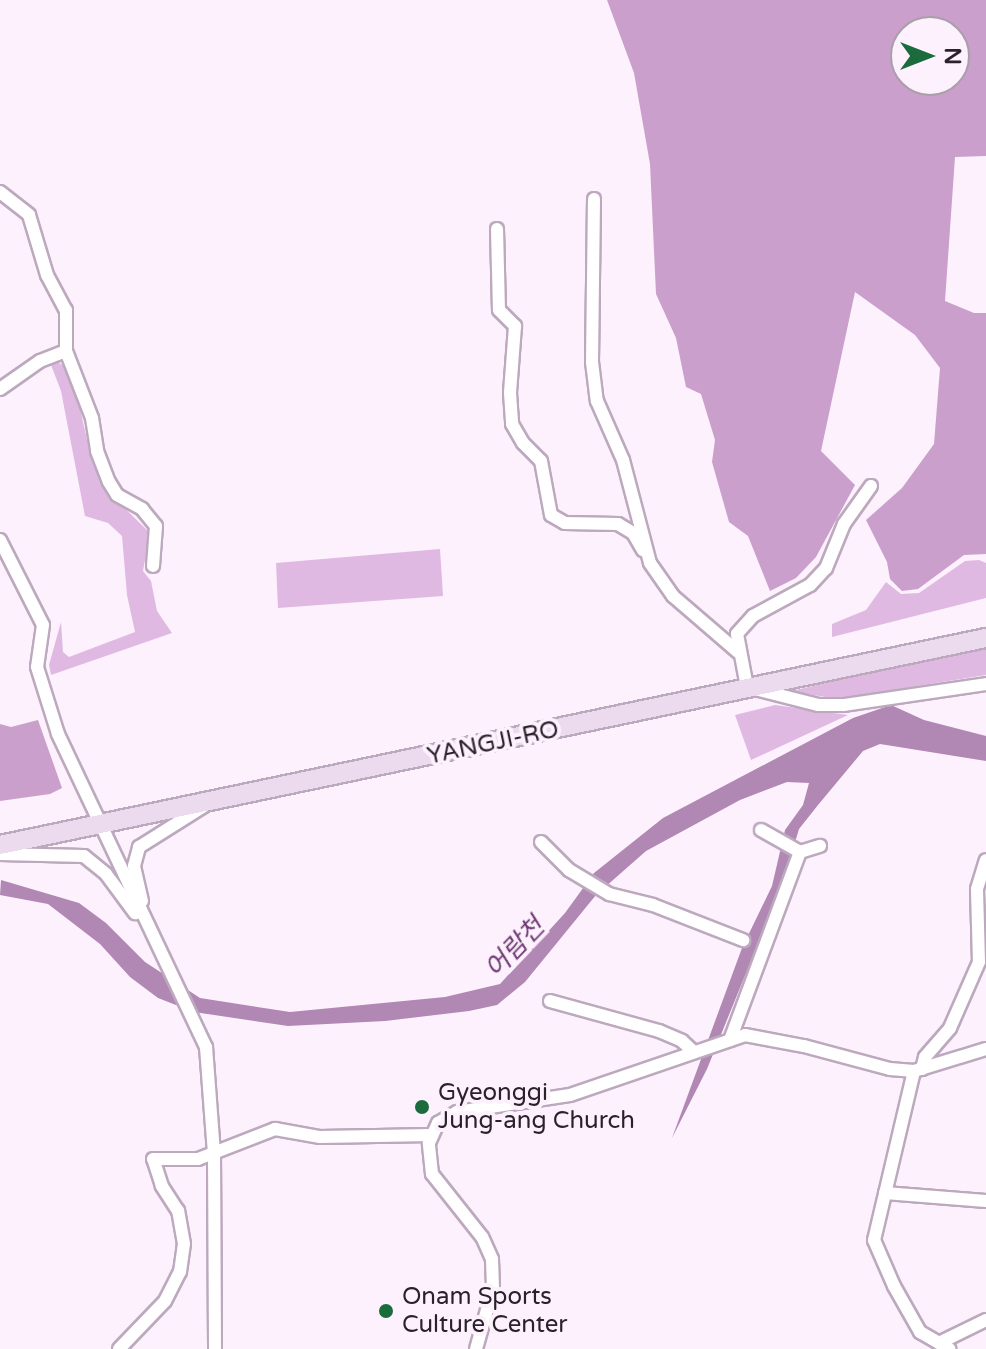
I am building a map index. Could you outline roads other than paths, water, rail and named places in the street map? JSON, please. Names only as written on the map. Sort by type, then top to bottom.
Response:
[{"type":"street","points":[[0,192],[29,215],[47,275],[66,310],[66,351],[92,418],[97,451],[109,482],[117,495],[142,509],[156,526],[153,566]]},
{"type":"street","points":[[594,199],[592,362],[597,401],[623,460],[650,563]]},
{"type":"street","points":[[497,229],[499,310],[515,326],[510,393],[512,424],[523,443],[541,461],[551,515],[565,523],[618,524],[633,533],[673,596],[738,652]]},
{"type":"street","points":[[0,389],[40,361],[66,351]]},
{"type":"street","points":[[871,486],[844,524],[826,568],[810,585],[753,616],[737,634],[747,687],[818,705],[844,705],[986,684]]},
{"type":"street","points":[[0,540],[43,625],[37,667],[58,734],[206,1047],[214,1153],[215,1349]]},
{"type":"street","name":"YANGJI-RO","points":[[0,845],[986,638]]},
{"type":"street","points":[[153,939],[135,877],[135,854],[143,842],[211,802]]},
{"type":"street","points":[[761,830],[800,852],[820,846]]},
{"type":"street","points":[[541,842],[579,877],[609,894],[653,905],[743,940]]},
{"type":"street","points":[[730,1040],[800,852]]},
{"type":"street","points":[[0,854],[84,856],[106,874],[153,939]]},
{"type":"street","points":[[986,860],[977,889],[979,962],[950,1028],[918,1070],[874,1240],[894,1286],[920,1332],[945,1346],[986,1320]]},
{"type":"street","points":[[550,1001],[659,1031],[697,1051]]},
{"type":"street","points":[[476,1349],[493,1288],[492,1259],[482,1237],[432,1174],[429,1143],[438,1123],[457,1112],[570,1095],[730,1040],[761,1036],[890,1069],[918,1070],[986,1049]]},
{"type":"street","points":[[119,1349],[165,1301],[180,1272],[184,1244],[178,1211],[162,1186],[153,1159],[198,1159],[275,1129],[320,1137],[432,1135]]},
{"type":"street","points":[[885,1193],[986,1200]]},
{"type":"place","name":"Gyeonggi Jung-ang Church","points":[[422,1107]]},
{"type":"place","name":"Onam Sports Culture Center","points":[[386,1311]]},
{"type":"water label","name":"어람천","points":[[515,948]]}]
